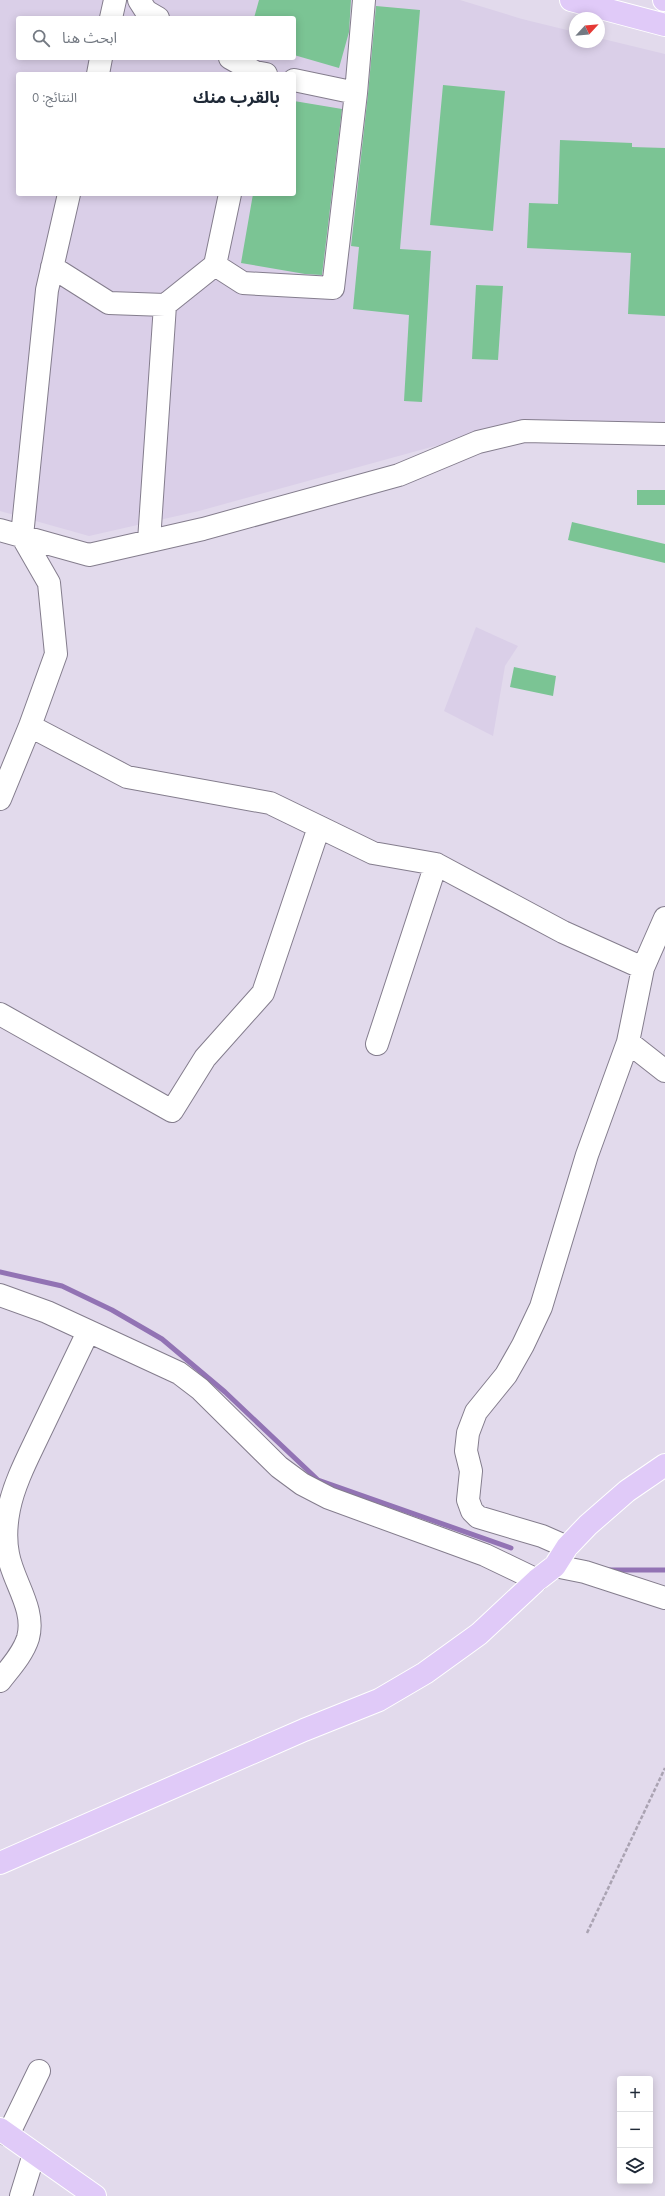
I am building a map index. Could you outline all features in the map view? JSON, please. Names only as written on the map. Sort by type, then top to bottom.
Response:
[{"type":"main road","points":[[571,0],[665,25]]},
{"type":"main road","points":[[0,1863],[296,1734],[379,1700],[425,1673],[479,1634],[537,1580],[555,1566],[567,1547],[588,1525],[627,1491],[665,1465]]},
{"type":"main road","points":[[4,2132],[95,2196]]},
{"type":"street","points":[[111,16],[115,0]]},
{"type":"street","points":[[139,0],[146,11],[155,16]]},
{"type":"street","points":[[215,265],[243,283],[333,288],[356,93],[364,0]]},
{"type":"street","points":[[98,72],[101,60]]},
{"type":"street","points":[[234,60],[256,72]]},
{"type":"street","points":[[296,80],[356,93]]},
{"type":"street","points":[[0,799],[30,726],[56,654],[49,584],[22,536],[46,290],[69,196]]},
{"type":"street","points":[[52,267],[109,302],[165,305],[215,265],[230,196]]},
{"type":"street","points":[[149,541],[165,305]]},
{"type":"street","points":[[0,530],[89,555],[203,529],[399,475],[478,442],[510,433],[524,431],[665,434]]},
{"type":"street","points":[[30,726],[127,777],[270,803],[373,853],[436,864],[563,932],[642,968]]},
{"type":"street","points":[[0,1014],[172,1111],[205,1058],[263,993],[319,827]]},
{"type":"street","points":[[377,1044],[436,864]]},
{"type":"street","points":[[567,1547],[542,1536],[478,1518],[472,1511],[468,1500],[471,1472],[466,1451],[468,1433],[476,1412],[506,1375],[523,1345],[540,1307],[587,1155],[628,1042],[642,968],[665,918]]},
{"type":"street","points":[[628,1042],[665,1071]]},
{"type":"street","points":[[0,1295],[47,1312],[88,1332],[130,1349],[179,1373],[200,1389],[279,1467],[302,1484],[329,1498],[485,1554],[537,1580]]},
{"type":"street","points":[[0,1681],[20,1656],[28,1639],[30,1626],[27,1608],[8,1554],[6,1528],[10,1507],[22,1472],[88,1332]]},
{"type":"street","points":[[555,1566],[584,1572],[665,1598]]},
{"type":"street","points":[[4,2132],[39,2071]]},
{"type":"street","points":[[21,2196],[34,2154]]},
{"type":"path","points":[[586,1934],[665,1768]]},
{"type":"shaded area","points":[[0,0],[460,0],[522,19],[569,31],[569,48],[605,48],[605,39],[665,54],[665,425],[514,422],[475,435],[199,511],[89,536],[0,511]]},
{"type":"shaded area","points":[[476,627],[518,646],[505,666],[493,736],[444,711]]},
{"type":"building","points":[[259,0],[351,0],[349,32],[339,68],[296,56],[296,16],[255,16]]},
{"type":"building","points":[[376,6],[420,10],[400,249],[431,251],[422,402],[404,401],[409,315],[353,309],[359,247],[351,246]]},
{"type":"building","points":[[443,85],[505,91],[493,231],[430,225]]},
{"type":"building","points":[[296,101],[342,109],[322,275],[305,274],[241,263],[253,196],[296,196]]},
{"type":"building","points":[[560,140],[632,143],[632,147],[665,148],[665,316],[628,314],[631,253],[527,248],[529,203],[558,204]]},
{"type":"building","points":[[476,285],[503,286],[498,360],[472,359]]},
{"type":"building","points":[[637,490],[665,490],[665,505],[637,505]]},
{"type":"building","points":[[572,522],[665,544],[665,563],[568,540]]},
{"type":"building","points":[[514,667],[556,676],[553,696],[510,687]]},
{"type":"waterway","points":[[0,1272],[62,1286],[112,1310],[162,1339],[225,1392],[318,1480],[511,1548]]},
{"type":"waterway","points":[[609,1570],[665,1570]]}]
